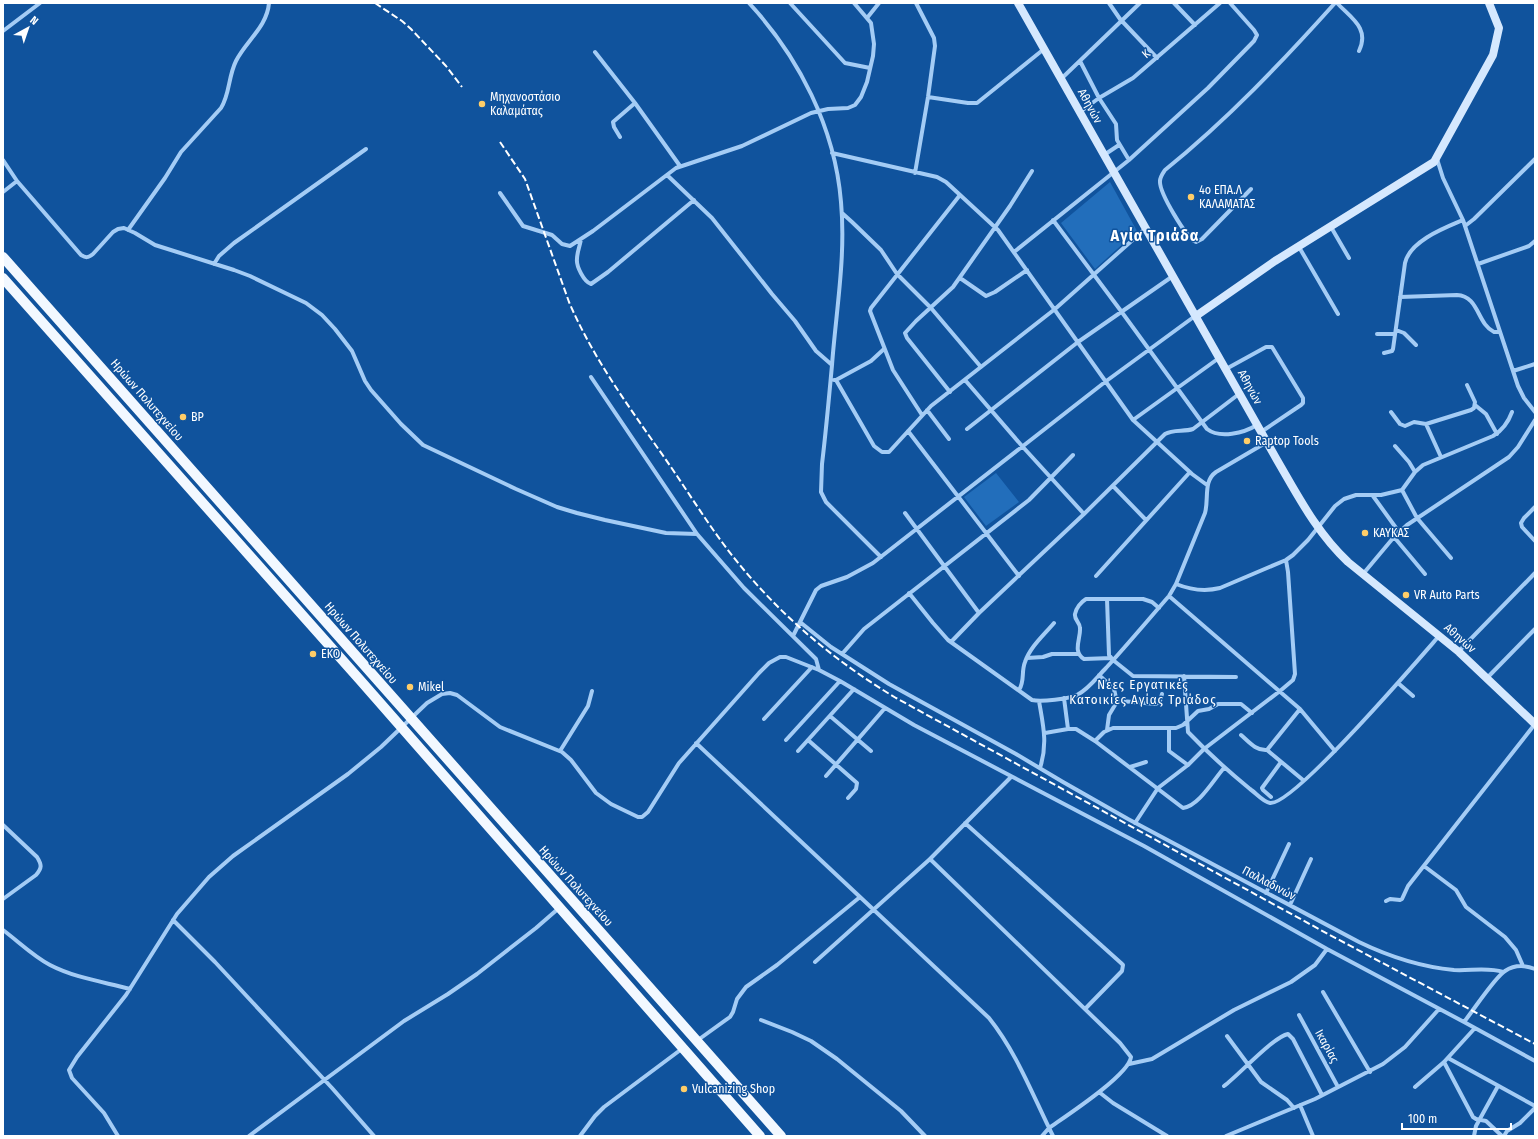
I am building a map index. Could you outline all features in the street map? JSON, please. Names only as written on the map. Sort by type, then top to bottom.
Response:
[{"type":"main road","name":"Αθηνών","points":[[1018,3],[1145,229],[1312,520],[1337,552],[1362,574],[1440,636],[1535,724]]},
{"type":"main road","points":[[1196,316],[1298,247],[1424,170],[1437,159],[1493,55],[1499,28],[1489,3]]},
{"type":"main road","name":"Ηρώων Πολυτεχνείου","points":[[3,257],[781,1136]]},
{"type":"main road","name":"Ηρώων Πολυτεχνείου","points":[[3,278],[760,1136]]},
{"type":"street","points":[[3,31],[40,3]]},
{"type":"street","points":[[128,230],[162,183],[181,152],[221,108],[225,100],[229,78],[236,61],[264,21],[268,12],[269,3]]},
{"type":"street","points":[[749,3],[787,50],[803,78],[818,111],[832,153],[840,187],[842,213],[841,274],[820,484],[822,495],[826,502],[880,557]]},
{"type":"street","points":[[790,3],[845,63],[870,68]]},
{"type":"street","points":[[500,193],[523,226],[552,234],[559,242],[567,246],[572,245],[680,166],[691,164],[735,149],[776,131],[806,115],[832,108],[848,108],[855,106],[861,97],[870,68],[873,56],[874,40],[872,26],[854,3]]},
{"type":"street","points":[[867,18],[879,3]]},
{"type":"street","points":[[915,173],[928,97],[935,41],[916,3]]},
{"type":"street","points":[[1109,3],[1122,21],[1157,58]]},
{"type":"street","points":[[1061,79],[1140,3]]},
{"type":"street","points":[[1174,3],[1195,25]]},
{"type":"street","name":"Κ","points":[[1080,113],[1099,98],[1133,78],[1220,3]]},
{"type":"street","points":[[1014,252],[1128,160],[1208,88],[1254,41],[1257,35],[1254,30],[1230,3]]},
{"type":"street","points":[[1251,189],[1202,239],[1196,242],[1188,236],[1167,200],[1160,182],[1165,170],[1196,146],[1303,39],[1336,3],[1358,25],[1362,32],[1362,44],[1359,51]]},
{"type":"street","points":[[928,97],[977,103],[1044,49]]},
{"type":"street","points":[[595,52],[635,103],[680,166]]},
{"type":"street","points":[[1080,61],[1099,98],[1116,124],[1116,135],[1119,145],[1128,160]]},
{"type":"street","points":[[620,137],[614,127],[613,122],[635,103]]},
{"type":"street","points":[[1104,155],[1119,145]]},
{"type":"street","points":[[214,264],[219,256],[234,244],[366,149]]},
{"type":"street","points":[[832,153],[940,178],[960,195],[995,227],[1133,420],[1190,472],[1207,485]]},
{"type":"street","points":[[1437,159],[1443,178],[1463,220],[1500,332],[1524,398],[1535,412]]},
{"type":"street","points":[[1465,226],[1535,159]]},
{"type":"street","points":[[3,160],[17,182],[85,258],[93,254],[118,228],[128,230],[155,246],[250,276],[306,303],[322,315],[335,329],[352,352],[365,381],[371,390],[423,445],[528,495],[577,513],[666,533],[697,534]]},
{"type":"street","points":[[950,392],[905,336],[907,331],[916,321],[946,294],[960,278],[1032,171]]},
{"type":"street","points":[[667,175],[721,228],[762,282],[795,321],[816,351],[832,365]]},
{"type":"street","points":[[3,192],[17,182]]},
{"type":"street","points":[[922,415],[893,370],[870,311],[897,274],[960,195]]},
{"type":"street","points":[[581,239],[577,264],[585,280],[591,284],[608,272],[694,200]]},
{"type":"street","points":[[842,213],[881,250],[897,274],[931,308],[981,367]]},
{"type":"street","points":[[1053,220],[1209,431],[1221,434],[1259,428],[1301,405],[1303,401],[1272,348],[1266,347],[1226,369]]},
{"type":"street","points":[[1384,353],[1393,350],[1406,259],[1411,251],[1434,233],[1463,220]]},
{"type":"street","points":[[1331,227],[1349,258]]},
{"type":"street","points":[[836,380],[868,437],[880,451],[884,453],[890,451],[927,410],[1055,309],[1145,229]]},
{"type":"street","points":[[1478,264],[1529,246],[1535,241]]},
{"type":"street","points":[[1298,247],[1338,314]]},
{"type":"street","points":[[960,278],[986,296],[995,292],[1027,270]]},
{"type":"street","points":[[967,430],[1078,342],[1173,276]]},
{"type":"street","points":[[1400,297],[1466,296],[1475,305],[1488,327],[1494,332],[1500,332]]},
{"type":"street","points":[[793,636],[816,590],[821,586],[854,574],[880,557],[1105,382],[1196,316]]},
{"type":"street","points":[[1377,334],[1404,332],[1416,345]]},
{"type":"street","points":[[831,380],[836,380],[868,362],[884,349]]},
{"type":"street","points":[[1133,420],[1220,358]]},
{"type":"street","points":[[1514,371],[1535,364]]},
{"type":"street","points":[[591,377],[697,534],[733,577],[816,659],[819,665],[819,670]]},
{"type":"street","points":[[965,380],[1022,446],[1084,514]]},
{"type":"street","points":[[1467,385],[1475,405],[1486,414],[1497,434]]},
{"type":"street","points":[[951,642],[979,613],[1168,432],[1187,431],[1240,393]]},
{"type":"street","points":[[1391,412],[1402,425],[1417,422],[1426,424],[1472,410],[1475,405]]},
{"type":"street","points":[[927,410],[949,439]]},
{"type":"street","points":[[1176,584],[1195,590],[1212,590],[1286,560],[1308,540],[1341,500],[1356,495],[1373,496],[1402,490],[1415,472],[1423,466],[1497,434],[1506,426],[1512,412]]},
{"type":"street","points":[[1362,574],[1399,532],[1417,518],[1509,457],[1518,447],[1535,420]]},
{"type":"street","points":[[1426,424],[1441,457]]},
{"type":"street","points":[[908,432],[1019,576]]},
{"type":"street","points":[[909,593],[933,623],[951,642],[1032,700],[1071,697],[1085,690],[1169,596],[1176,584],[1205,513],[1209,478],[1214,473],[1267,442]]},
{"type":"street","points":[[1395,446],[1409,462],[1415,472]]},
{"type":"street","points":[[842,654],[864,629],[1029,500],[1050,477],[1073,456]]},
{"type":"street","points":[[1096,576],[1190,472]]},
{"type":"street","points":[[1113,486],[1146,520]]},
{"type":"street","points":[[1402,490],[1417,518],[1451,558]]},
{"type":"street","points":[[1373,496],[1399,532]]},
{"type":"street","points":[[1535,507],[1521,523],[1522,527],[1535,541]]},
{"type":"street","points":[[905,513],[979,613]]},
{"type":"street","points":[[1394,537],[1425,574]]},
{"type":"street","points":[[1135,823],[1158,788],[1188,765],[1204,749],[1293,680],[1295,674],[1286,560]]},
{"type":"street","points":[[1458,652],[1535,573]]},
{"type":"street","points":[[1169,596],[1300,709],[1335,751]]},
{"type":"street","points":[[1112,659],[1084,659],[1079,654],[1077,645],[1081,636],[1080,626],[1075,617],[1076,611],[1086,599],[1143,599],[1152,602],[1159,608]]},
{"type":"street","points":[[1107,599],[1108,647],[1112,659],[1133,676],[1236,677]]},
{"type":"street","name":"Παλλαδινών","points":[[800,622],[826,643],[889,684],[1016,754],[1135,823],[1359,942],[1387,954],[1443,968],[1465,971],[1494,970],[1503,972]]},
{"type":"street","points":[[1019,690],[1022,684],[1024,665],[1027,658],[1032,649],[1054,623]]},
{"type":"street","points":[[1487,678],[1535,629]]},
{"type":"street","points":[[1184,676],[1186,722],[1188,732],[1224,768],[1260,797],[1270,803],[1277,802],[1286,796],[1335,751],[1440,636]]},
{"type":"street","points":[[1027,658],[1044,657],[1052,654],[1079,654]]},
{"type":"street","points":[[118,1136],[104,1113],[72,1078],[69,1070],[77,1057],[130,989],[172,920],[193,894],[215,871],[233,856],[348,774],[438,696],[447,693],[454,694],[466,700],[484,716],[500,727],[560,751],[571,760],[596,793],[611,804],[638,817],[642,817],[648,812],[679,763],[769,663],[780,657],[786,657],[812,667],[840,681],[885,708],[1011,777],[1176,864],[1327,949],[1535,1061]]},
{"type":"street","points":[[764,719],[812,667]]},
{"type":"street","points":[[1099,675],[1114,689],[1118,700]]},
{"type":"street","points":[[786,740],[840,681]]},
{"type":"street","points":[[1398,683],[1413,696]]},
{"type":"street","points":[[798,751],[854,689]]},
{"type":"street","points":[[560,751],[588,706],[592,691]]},
{"type":"street","points":[[1118,700],[1125,702],[1156,704],[1160,702],[1162,694]]},
{"type":"street","points":[[1064,698],[1068,729]]},
{"type":"street","points":[[1039,700],[1045,733],[1045,750],[1040,768]]},
{"type":"street","points":[[1107,730],[1109,715],[1118,700]]},
{"type":"street","points":[[1095,741],[1100,735],[1113,728],[1169,729],[1180,727],[1198,711],[1209,709],[1218,704],[1241,704],[1252,713]]},
{"type":"street","points":[[826,776],[885,708]]},
{"type":"street","points":[[1267,750],[1300,709]]},
{"type":"street","points":[[830,716],[871,751]]},
{"type":"street","points":[[1386,901],[1390,899],[1402,899],[1408,886],[1535,724]]},
{"type":"street","points":[[1045,733],[1076,728],[1158,788],[1179,806],[1185,808],[1197,801],[1224,768]]},
{"type":"street","points":[[1169,729],[1169,751],[1188,765]]},
{"type":"street","points":[[1241,735],[1252,745],[1262,751],[1267,750],[1303,780]]},
{"type":"street","points":[[808,740],[857,783],[856,789],[848,798]]},
{"type":"street","points":[[696,744],[984,1013],[994,1025],[1015,1057],[1053,1136]]},
{"type":"street","points":[[1130,767],[1146,762]]},
{"type":"street","points":[[1271,797],[1262,788],[1282,762]]},
{"type":"street","points":[[815,962],[930,859],[1011,777]]},
{"type":"street","points":[[964,823],[1121,963],[1123,968],[1122,971],[1085,1009]]},
{"type":"street","points":[[3,825],[37,857],[41,864],[40,870],[36,875],[3,899]]},
{"type":"street","points":[[1266,893],[1289,844]]},
{"type":"street","points":[[930,859],[1129,1052],[1132,1057],[1129,1064],[1118,1077],[1049,1128],[1042,1136]]},
{"type":"street","points":[[1290,905],[1311,859]]},
{"type":"street","points":[[1424,866],[1456,890],[1466,907],[1506,939],[1516,950],[1523,966]]},
{"type":"street","points":[[696,1041],[730,1016],[733,1012],[737,999],[746,988],[777,965],[860,897]]},
{"type":"street","points":[[249,1136],[414,1013],[448,994],[477,974],[559,908]]},
{"type":"street","points":[[172,920],[200,946],[325,1080],[374,1136]]},
{"type":"street","points":[[3,930],[34,955],[55,967],[74,974],[130,989]]},
{"type":"street","points":[[1129,1064],[1152,1059],[1234,1010],[1295,979],[1315,966],[1327,949]]},
{"type":"street","points":[[1464,1022],[1503,972],[1511,968],[1523,966],[1535,969]]},
{"type":"street","points":[[1323,992],[1370,1072]]},
{"type":"street","points":[[1226,1136],[1294,1108],[1370,1072],[1399,1052],[1439,1009]]},
{"type":"street","name":"Ικαρίας","points":[[1299,1015],[1338,1087]]},
{"type":"street","points":[[761,1020],[811,1041],[837,1059],[900,1111],[926,1136]]},
{"type":"street","points":[[1415,1087],[1444,1062],[1475,1028]]},
{"type":"street","points":[[1224,1086],[1274,1042],[1285,1034],[1288,1034],[1293,1039],[1322,1095]]},
{"type":"street","points":[[1227,1036],[1263,1084],[1284,1098],[1294,1108]]},
{"type":"street","points":[[580,1136],[595,1116],[604,1108],[683,1048]]},
{"type":"street","points":[[1444,1062],[1473,1117],[1486,1121],[1503,1136],[1535,1107],[1448,1058]]},
{"type":"street","points":[[1474,1136],[1475,1127],[1498,1086]]},
{"type":"street","points":[[1099,1092],[1113,1103],[1167,1136]]},
{"type":"street","points":[[1300,1105],[1313,1136]]},
{"type":"shaded area","points":[[1110,182],[1137,231],[1095,269],[1061,223]]},
{"type":"shaded area","points":[[996,473],[1019,502],[986,526],[964,497]]},
{"type":"railway","points":[[375,3],[402,21],[411,29],[446,66],[462,87]]},
{"type":"railway","points":[[500,142],[525,179],[569,302],[589,343],[612,382],[674,471],[712,529],[733,557],[761,589],[796,624],[854,671],[896,698],[1328,934],[1535,1044]]},
{"type":"place","name":"Μηχανοστάσιο Καλαμάτας","points":[[482,104]]},
{"type":"place","name":"4ο ΕΠΑ.Λ ΚΑΛΑΜΑΤΑΣ","points":[[1191,197]]},
{"type":"place","name":"BP","points":[[183,417]]},
{"type":"place","name":"Raptop Tools","points":[[1247,441]]},
{"type":"place","name":"ΚΑΥΚΑΣ","points":[[1365,533]]},
{"type":"place","name":"VR Auto Parts","points":[[1406,595]]},
{"type":"place","name":"EKO","points":[[313,654]]},
{"type":"place","name":"Mikel","points":[[410,687]]},
{"type":"place","name":"Vulcanizing Shop","points":[[684,1089]]},
{"type":"district","name":"Αγία Τριάδα","points":[[1155,235]]},
{"type":"district","name":"Νέες Εργατικές Κατοικίες Αγίας Τριάδος","points":[[1143,692]]}]
